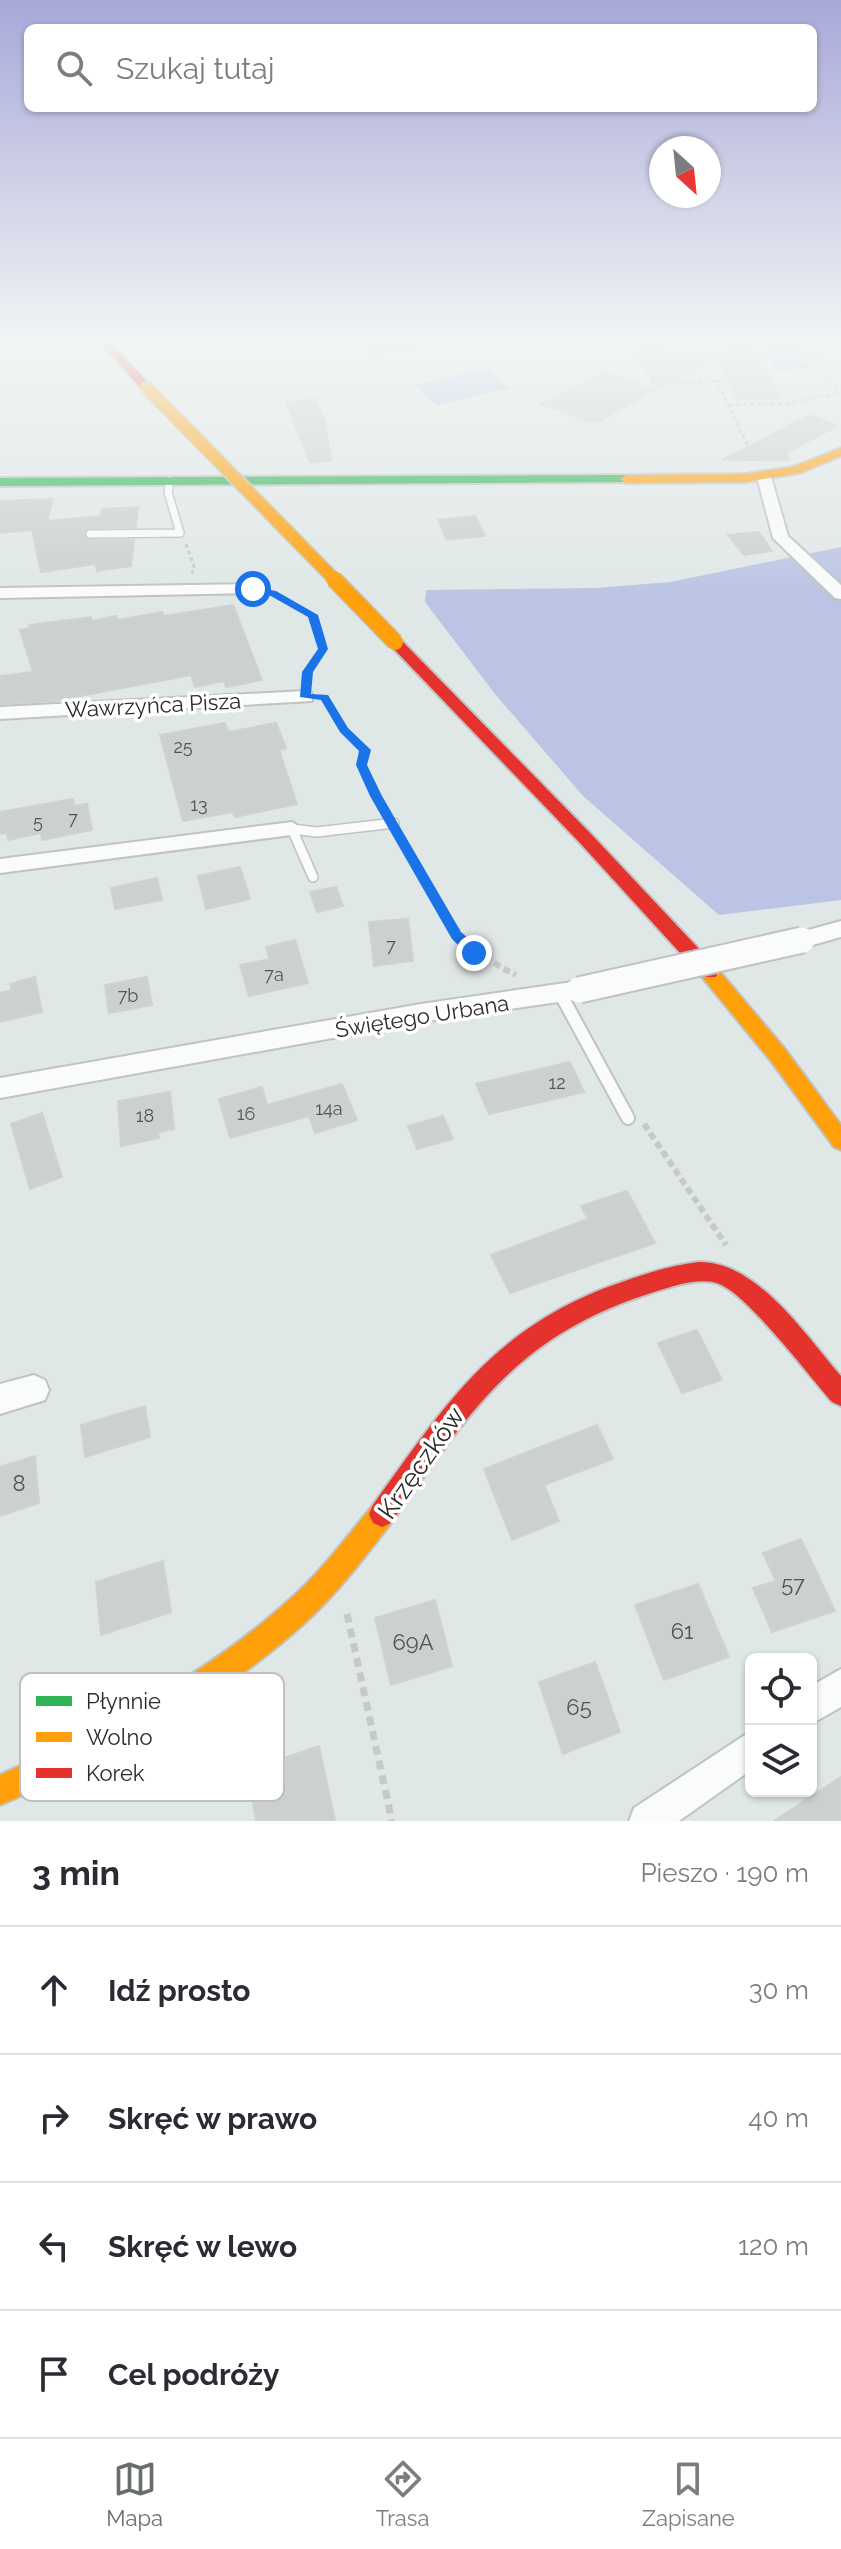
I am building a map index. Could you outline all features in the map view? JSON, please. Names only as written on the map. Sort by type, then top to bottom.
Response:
[{"type":"street","points":[[185,427],[561,813],[769,1043],[841,1141]]},
{"type":"street","points":[[0,482],[764,477],[804,468],[841,452]]},
{"type":"street","points":[[764,477],[781,538],[841,594]]},
{"type":"street","points":[[0,593],[253,589]]},
{"type":"street","name":"Wawrzyńca Pisza","points":[[0,713],[305,697]]},
{"type":"street","points":[[0,866],[292,829]]},
{"type":"street","name":"Świętego Urbana","points":[[0,1088],[421,1013],[570,992],[841,929]]},
{"type":"street","name":"Krzęczków","points":[[228,1673],[332,1581],[365,1542],[477,1383],[511,1352],[569,1314],[635,1286],[690,1274],[728,1276]]},
{"type":"street","points":[[728,1276],[763,1309],[841,1394]]},
{"type":"street","points":[[0,1399],[34,1390]]},
{"type":"street","points":[[817,1703],[841,1686]]},
{"type":"street","points":[[647,1821],[745,1753]]},
{"type":"street","name":"Krzęczków","points":[[0,1790],[20,1781]]},
{"type":"lane","points":[[90,534],[180,533],[168,492],[170,480]]},
{"type":"lane","points":[[292,829],[317,832],[394,823]]},
{"type":"lane","points":[[292,829],[313,877]]},
{"type":"lane","points":[[570,992],[628,1118]]},
{"type":"path","points":[[740,427],[755,463],[751,463]]},
{"type":"path","points":[[180,533],[194,566],[190,592]]},
{"type":"path","points":[[253,589],[272,593],[313,615],[323,649],[307,672],[305,697],[324,697],[344,730],[365,750],[362,765],[456,936],[499,969],[524,978]]},
{"type":"path","points":[[628,1118],[645,1124],[730,1252],[728,1276]]},
{"type":"path","points":[[346,1611],[392,1821]]},
{"type":"shaded area","points":[[841,547],[841,900],[719,915],[583,796],[495,694],[425,602],[426,590],[595,588],[670,582]]},
{"type":"building","points":[[296,427],[326,427],[331,461],[310,462]]},
{"type":"building","points":[[787,427],[835,427],[786,453],[789,460],[722,460]]},
{"type":"building","points":[[53,499],[47,521],[101,516],[102,509],[138,507],[136,527],[90,528],[84,533],[89,540],[134,540],[131,566],[97,571],[95,564],[41,572],[32,530],[0,533],[0,501]]},
{"type":"building","points":[[475,516],[485,536],[447,540],[438,520]]},
{"type":"building","points":[[759,532],[772,551],[744,555],[728,535]]},
{"type":"building","points":[[233,605],[262,680],[226,687],[224,681],[195,687],[191,675],[54,701],[0,704],[0,676],[33,672],[20,630],[30,628],[29,625],[91,617],[92,621],[116,616],[118,620],[162,612],[164,616]]},
{"type":"building","points":[[225,723],[228,732],[276,723],[286,748],[279,750],[297,804],[235,817],[233,812],[183,821],[160,735]]},
{"type":"building","points":[[73,799],[74,806],[87,804],[92,830],[42,840],[41,833],[8,840],[7,833],[0,834],[0,812]]},
{"type":"building","points":[[240,867],[250,899],[206,909],[198,876]]},
{"type":"building","points":[[157,878],[162,900],[115,909],[111,888]]},
{"type":"building","points":[[336,887],[343,906],[317,912],[310,892]]},
{"type":"building","points":[[408,919],[413,961],[374,966],[369,922]]},
{"type":"building","points":[[295,940],[308,983],[249,996],[240,965],[270,959],[266,947]]},
{"type":"building","points":[[35,977],[42,1012],[0,1022],[0,993],[12,990],[10,984]]},
{"type":"building","points":[[147,977],[152,1005],[109,1013],[105,985]]},
{"type":"building","points":[[570,1062],[584,1092],[489,1114],[476,1084]]},
{"type":"building","points":[[342,1084],[357,1120],[315,1133],[309,1116],[230,1138],[219,1099],[262,1087],[267,1105]]},
{"type":"building","points":[[170,1092],[174,1129],[158,1132],[159,1138],[121,1146],[118,1101]]},
{"type":"building","points":[[42,1113],[62,1177],[30,1189],[11,1124]]},
{"type":"building","points":[[443,1116],[453,1139],[417,1149],[408,1126]]},
{"type":"building","points":[[627,1191],[655,1243],[510,1293],[491,1255],[588,1219],[581,1206]]},
{"type":"building","points":[[697,1330],[722,1380],[682,1393],[658,1343]]},
{"type":"building","points":[[145,1406],[150,1437],[85,1457],[81,1425]]},
{"type":"building","points":[[597,1425],[613,1459],[544,1485],[559,1521],[512,1540],[484,1469]]},
{"type":"building","points":[[35,1456],[39,1503],[0,1516],[0,1467]]},
{"type":"building","points":[[801,1539],[835,1611],[772,1632],[753,1588],[776,1581],[763,1553]]},
{"type":"building","points":[[163,1561],[171,1612],[101,1635],[96,1582]]},
{"type":"building","points":[[698,1584],[729,1657],[664,1680],[635,1605]]},
{"type":"building","points":[[435,1600],[452,1666],[391,1685],[375,1618]]},
{"type":"building","points":[[595,1662],[620,1732],[563,1754],[539,1682]]},
{"type":"building","points":[[319,1746],[335,1821],[256,1821],[253,1801],[284,1801],[284,1758]]},
{"type":"building","points":[[841,1777],[841,1821],[774,1821],[811,1797],[817,1797],[817,1793]]},
{"type":"traffic: fast","points":[[0,482],[626,479]]},
{"type":"traffic: slow","points":[[185,427],[395,642]]},
{"type":"traffic: slow","points":[[626,479],[745,478],[796,470],[841,452]]},
{"type":"traffic: slow","points":[[709,972],[778,1055],[841,1141]]},
{"type":"traffic: slow","points":[[220,1673],[257,1647],[300,1609],[382,1514]]},
{"type":"traffic: slow","points":[[0,1790],[20,1780]]},
{"type":"traffic: jam","points":[[395,642],[586,839],[709,972]]},
{"type":"traffic: jam","points":[[382,1514],[465,1401],[492,1371],[523,1344],[558,1320],[600,1300],[668,1278],[709,1272],[727,1276],[739,1283],[769,1312],[841,1394]]},
{"type":"route","points":[[253,589],[272,593],[313,615],[323,649],[307,672],[305,697],[324,697],[344,730],[365,750],[362,765],[376,796],[456,936],[474,953]]}]
